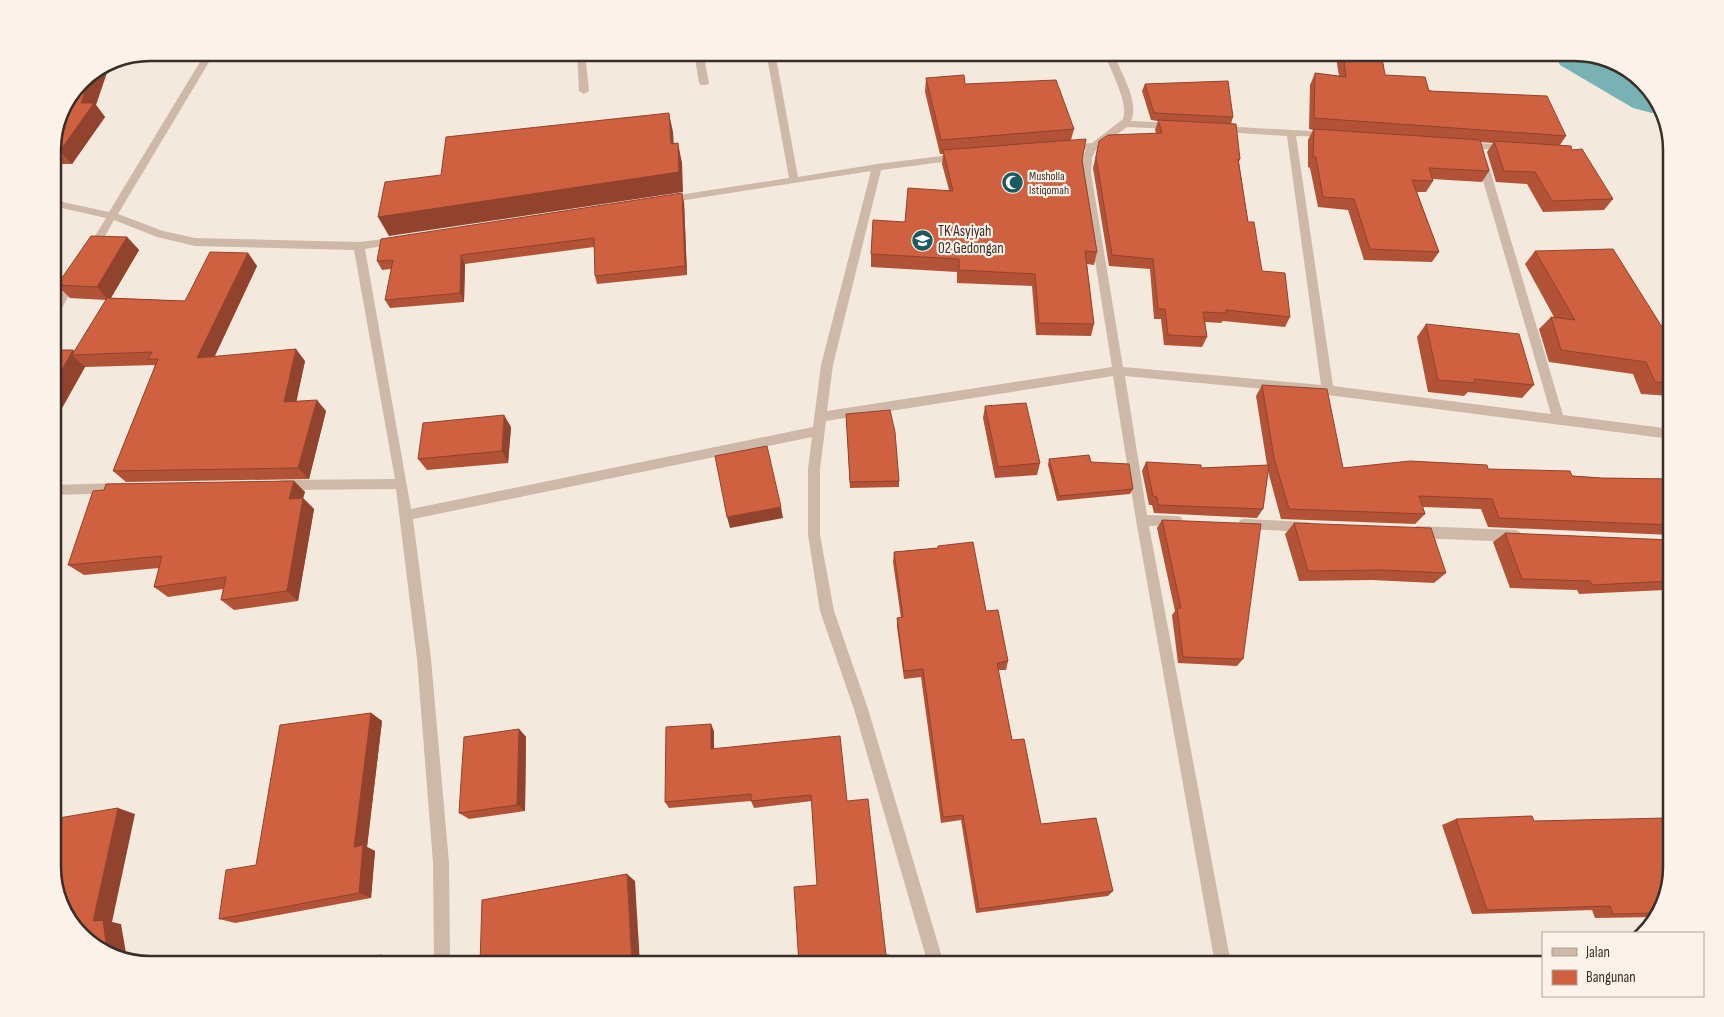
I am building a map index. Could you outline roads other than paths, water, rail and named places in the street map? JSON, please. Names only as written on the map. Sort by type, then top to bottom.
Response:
[{"type":"street","points":[[88,257],[206,61]]},
{"type":"street","points":[[582,61],[584,91]]},
{"type":"street","points":[[700,61],[704,83]]},
{"type":"street","points":[[772,61],[794,181]]},
{"type":"street","points":[[1111,61],[1129,107],[1129,117],[1125,124],[1093,146],[1087,156],[1086,173],[1142,520],[1222,956]]},
{"type":"street","points":[[1125,124],[1184,127]]},
{"type":"street","points":[[1213,129],[1340,136]]},
{"type":"street","points":[[1291,133],[1328,390]]},
{"type":"street","points":[[1458,144],[1518,149]]},
{"type":"street","points":[[1056,149],[1093,146]]},
{"type":"street","points":[[1478,146],[1558,419]]},
{"type":"street","points":[[659,201],[877,167],[966,156]]},
{"type":"street","points":[[877,167],[827,365],[814,469],[814,535],[827,611],[861,709],[934,956]]},
{"type":"street","points":[[61,205],[113,216],[161,234],[195,242],[359,246],[407,239]]},
{"type":"street","points":[[359,246],[402,484],[424,659],[441,863],[442,956]]},
{"type":"street","points":[[61,300],[78,273]]},
{"type":"street","points":[[820,417],[1118,371],[1328,390],[1663,433]]},
{"type":"street","points":[[406,515],[818,431]]},
{"type":"street","points":[[267,486],[402,484]]},
{"type":"street","points":[[61,490],[132,488]]},
{"type":"street","points":[[1142,520],[1191,522]]},
{"type":"street","points":[[1230,524],[1318,528]]},
{"type":"street","points":[[1407,531],[1524,536]]},
{"type":"waterway","points":[[1595,64],[1638,88]]},
{"type":"place","name":"Musholla Istiqomah","points":[[1013,183]]},
{"type":"place","name":"TK Asyiyah 02 Gedongan","points":[[922,240]]}]
